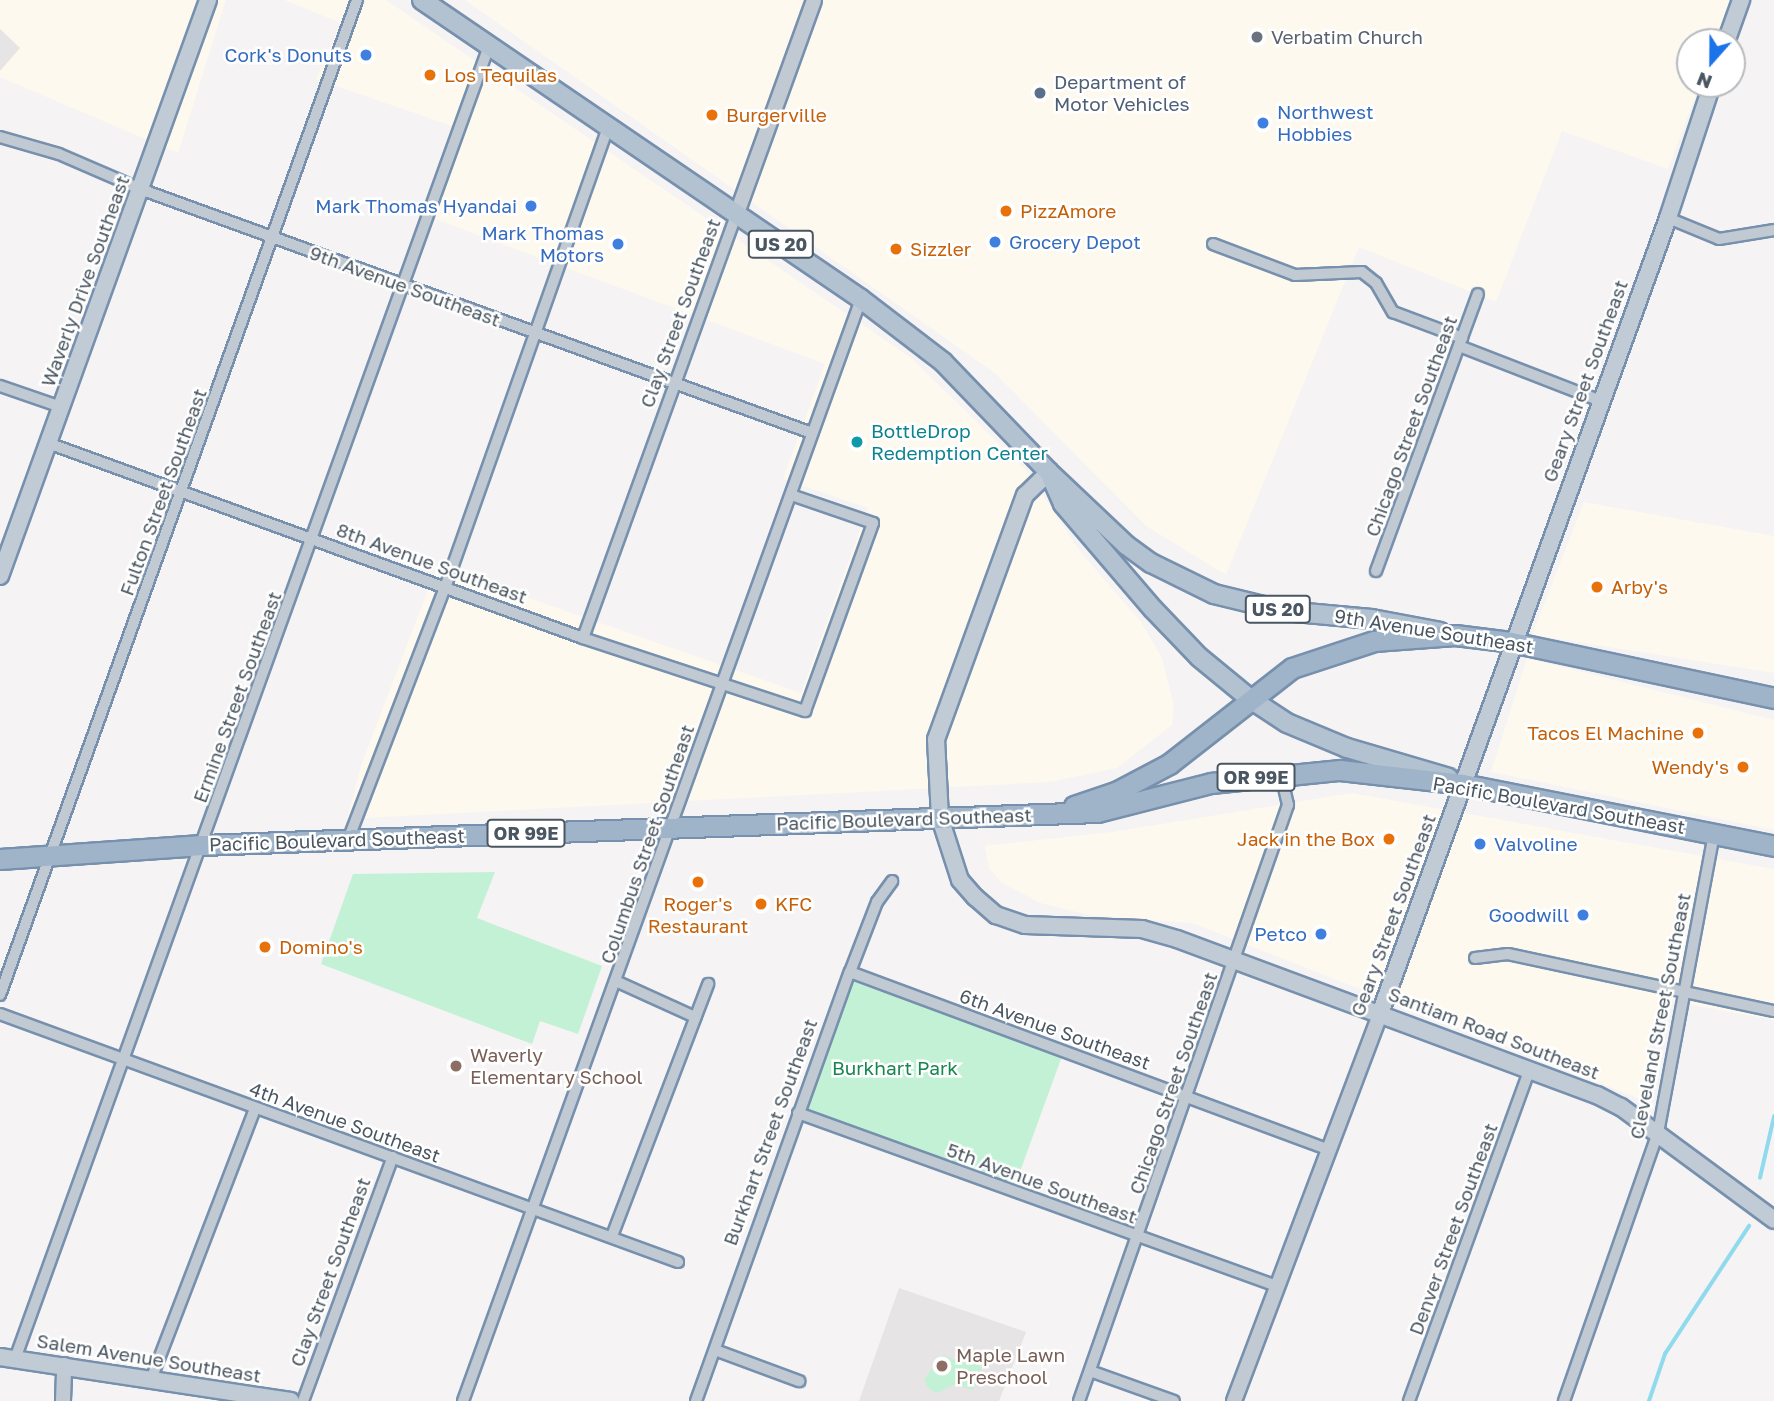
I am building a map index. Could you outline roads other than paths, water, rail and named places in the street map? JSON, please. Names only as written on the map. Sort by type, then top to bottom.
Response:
[{"type":"highway","name":"9th Avenue Southeast","points":[[1455,635],[1511,642],[1774,698]]},
{"type":"highway","name":"Pacific Boulevard Southeast","points":[[1053,814],[1118,791],[1168,764],[1249,698],[1292,668],[1329,652],[1374,640],[1455,635]]},
{"type":"highway","name":"Pacific Boulevard Southeast","points":[[0,859],[52,853],[202,845],[1053,814],[1123,808],[1211,783],[1340,770],[1462,784],[1774,846]]},
{"type":"main road","name":"Waverly Drive Southeast","points":[[0,576],[208,0]]},
{"type":"main road","name":"US 20","points":[[422,0],[861,299],[943,362],[1049,472],[1063,504],[1153,609],[1199,657],[1249,698],[1287,723],[1347,748],[1462,784]]},
{"type":"main road","points":[[1731,28],[1741,0]]},
{"type":"main road","name":"Geary Street Southeast","points":[[1381,1011],[1511,642],[1668,218],[1707,98]]},
{"type":"main road","points":[[940,818],[936,739],[1025,495],[1049,472]]},
{"type":"main road","name":"9th Avenue Southeast","points":[[1049,472],[1126,545],[1151,563],[1214,594],[1284,611],[1373,619],[1455,635]]},
{"type":"main road","name":"Santiam Road Southeast","points":[[940,818],[960,880],[996,915],[1025,925],[1142,929],[1234,958],[1530,1068],[1621,1107],[1774,1220]]},
{"type":"main road","name":"Salem Avenue Southeast","points":[[7,1358],[152,1377],[291,1401]]},
{"type":"street","name":"Fulton Street Southeast","points":[[0,995],[357,0]]},
{"type":"street","name":"Clay Street Southeast","points":[[583,638],[814,0]]},
{"type":"street","name":"Ermine Street Southeast","points":[[7,1358],[125,1062],[489,46]]},
{"type":"street","points":[[348,841],[446,585],[608,127]]},
{"type":"street","name":"9th Avenue Southeast","points":[[0,137],[59,153],[140,189],[812,433]]},
{"type":"street","points":[[1668,218],[1719,239],[1774,230]]},
{"type":"street","points":[[1213,244],[1296,275],[1362,272],[1376,282],[1393,312],[1601,401]]},
{"type":"street","name":"Chicago Street Southeast","points":[[1376,571],[1478,294]]},
{"type":"street","name":"Columbus Street Southeast","points":[[463,1401],[618,982],[723,682],[794,496],[812,433],[861,299]]},
{"type":"street","points":[[0,386],[61,407]]},
{"type":"street","name":"8th Avenue Southeast","points":[[48,443],[446,585],[583,638],[805,710],[873,523],[794,496]]},
{"type":"street","name":"Chicago Street Southeast","points":[[1079,1401],[1188,1098],[1288,805],[1281,774]]},
{"type":"street","name":"Cleveland Street Southeast","points":[[1564,1401],[1658,1133],[1682,993],[1714,834]]},
{"type":"street","name":"Burkhart Street Southeast","points":[[696,1401],[850,972],[877,902],[892,881]]},
{"type":"street","points":[[1475,958],[1508,954],[1774,1011]]},
{"type":"street","name":"6th Avenue Southeast","points":[[850,972],[1327,1149]]},
{"type":"street","points":[[618,982],[695,1017]]},
{"type":"street","points":[[612,1236],[708,984]]},
{"type":"street","name":"Geary Street Southeast","points":[[1234,1401],[1274,1285],[1381,1011]]},
{"type":"street","name":"4th Avenue Southeast","points":[[0,1014],[125,1062],[678,1262]]},
{"type":"street","name":"Denver Street Southeast","points":[[1409,1401],[1530,1068]]},
{"type":"street","points":[[152,1377],[255,1108]]},
{"type":"street","name":"5th Avenue Southeast","points":[[798,1113],[1274,1285]]},
{"type":"street","name":"Clay Street Southeast","points":[[303,1401],[393,1157]]},
{"type":"street","points":[[715,1350],[799,1381]]},
{"type":"street","points":[[63,1401],[64,1365]]},
{"type":"street","points":[[1090,1371],[1174,1401]]},
{"type":"waterway","points":[[1760,1178],[1774,1117]]},
{"type":"waterway","points":[[1649,1401],[1665,1354],[1749,1226]]},
{"type":"place","name":"Verbatim Church","points":[[1257,37]]},
{"type":"place","name":"Cork's Donuts","points":[[366,55]]},
{"type":"place","name":"Los Tequilas","points":[[430,75]]},
{"type":"place","name":"Department of Motor Vehicles","points":[[1040,93]]},
{"type":"place","name":"Burgerville","points":[[712,115]]},
{"type":"place","name":"Northwest Hobbies","points":[[1263,123]]},
{"type":"place","name":"Mark Thomas Hyandai","points":[[531,206]]},
{"type":"place","name":"PizzAmore","points":[[1006,211]]},
{"type":"place","name":"Grocery Depot","points":[[995,242]]},
{"type":"place","name":"Mark Thomas Motors","points":[[618,244]]},
{"type":"place","name":"Sizzler","points":[[896,249]]},
{"type":"place","name":"BottleDrop Redemption Center","points":[[857,442]]},
{"type":"place","name":"Arby's","points":[[1597,587]]},
{"type":"place","name":"Tacos El Machine","points":[[1698,733]]},
{"type":"place","name":"Wendy's","points":[[1743,767]]},
{"type":"place","name":"Jack in the Box","points":[[1389,839]]},
{"type":"place","name":"Valvoline","points":[[1480,844]]},
{"type":"place","name":"Roger's Restaurant","points":[[698,882]]},
{"type":"place","name":"KFC","points":[[761,904]]},
{"type":"place","name":"Goodwill","points":[[1583,915]]},
{"type":"place","name":"Petco","points":[[1321,934]]},
{"type":"place","name":"Domino's","points":[[265,947]]},
{"type":"place","name":"Waverly Elementary School","points":[[456,1066]]},
{"type":"place","name":"Maple Lawn Preschool","points":[[942,1366]]},
{"type":"park label","name":"Burkhart Park","points":[[895,1068]]}]
